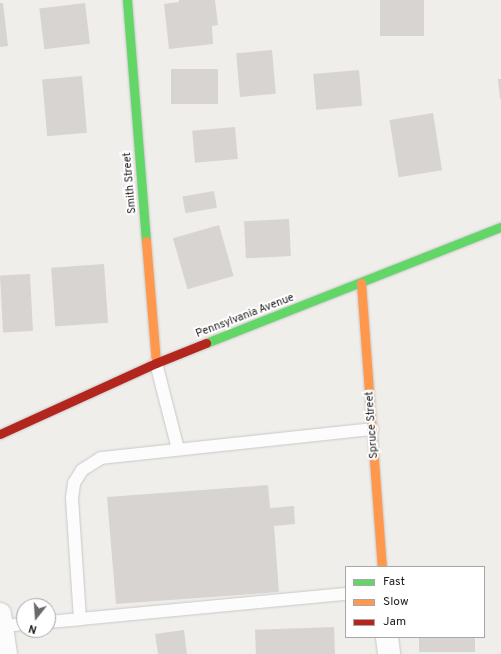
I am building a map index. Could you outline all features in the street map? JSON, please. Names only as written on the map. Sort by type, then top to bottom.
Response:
[{"type":"street","name":"Smith Street","points":[[127,0],[156,363]]},
{"type":"street","name":"Pennsylvania Avenue","points":[[0,434],[156,363],[501,227]]},
{"type":"street","name":"Spruce Street","points":[[361,283],[382,566]]},
{"type":"street","points":[[6,654],[9,622]]},
{"type":"street","points":[[387,638],[388,654]]},
{"type":"lane","points":[[156,363],[178,449]]},
{"type":"lane","points":[[80,619],[72,498],[74,483],[82,470],[101,458],[372,429]]},
{"type":"lane","points":[[56,621],[345,594]]},
{"type":"building","points":[[179,0],[215,0],[218,25],[212,26],[213,44],[169,49],[164,4],[179,2]]},
{"type":"building","points":[[380,0],[424,0],[424,36],[380,36]]},
{"type":"building","points":[[0,3],[3,3],[8,46],[0,47]]},
{"type":"building","points":[[85,3],[90,44],[44,49],[39,9]]},
{"type":"building","points":[[272,50],[276,94],[240,97],[236,53]]},
{"type":"building","points":[[171,69],[218,69],[218,104],[171,104]]},
{"type":"building","points":[[359,70],[362,106],[316,110],[313,74]]},
{"type":"building","points":[[82,76],[87,133],[47,136],[42,79]]},
{"type":"building","points":[[498,79],[501,79],[501,99],[500,99]]},
{"type":"building","points":[[433,113],[442,170],[399,177],[390,120]]},
{"type":"building","points":[[235,127],[238,159],[195,163],[192,131]]},
{"type":"building","points":[[214,191],[217,208],[185,213],[182,197]]},
{"type":"building","points":[[289,219],[291,256],[246,258],[244,221]]},
{"type":"building","points":[[219,225],[234,276],[187,289],[173,238]]},
{"type":"building","points":[[104,264],[108,323],[55,327],[51,268]]},
{"type":"building","points":[[30,274],[33,331],[3,332],[0,276]]},
{"type":"building","points":[[268,485],[270,508],[294,506],[295,524],[274,526],[279,592],[116,604],[107,497]]},
{"type":"building","points":[[334,627],[335,654],[256,654],[255,630]]},
{"type":"building","points":[[184,630],[187,654],[158,654],[155,634]]},
{"type":"building","points":[[419,638],[475,638],[475,652],[419,652]]},
{"type":"traffic: fast","points":[[127,0],[146,241]]},
{"type":"traffic: fast","points":[[206,343],[501,227]]},
{"type":"traffic: slow","points":[[146,241],[156,363]]},
{"type":"traffic: slow","points":[[361,283],[382,566]]},
{"type":"traffic: jam","points":[[0,434],[156,363],[206,343]]}]
